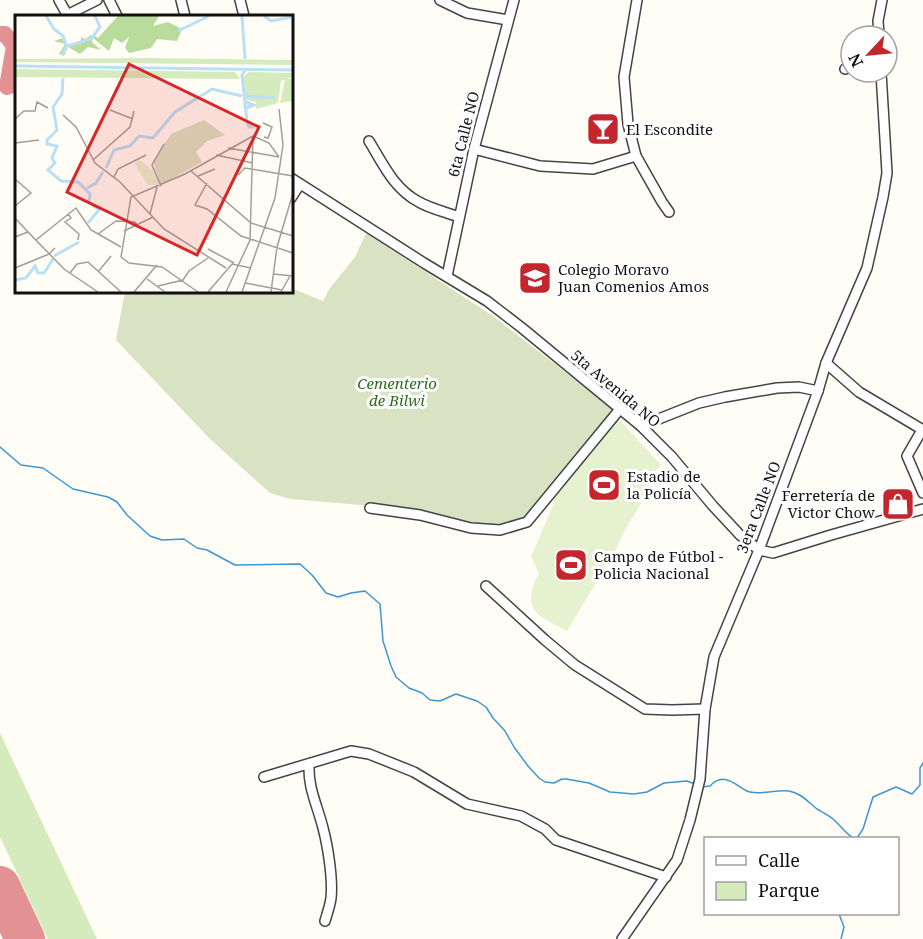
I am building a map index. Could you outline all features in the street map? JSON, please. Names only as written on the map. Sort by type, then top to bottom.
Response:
[{"type":"street","points":[[59,0],[66,15]]},
{"type":"street","points":[[69,15],[97,0]]},
{"type":"street","points":[[109,0],[116,15]]},
{"type":"street","points":[[181,0],[185,15]]},
{"type":"street","points":[[240,0],[244,15]]},
{"type":"street","points":[[440,0],[467,13],[508,20]]},
{"type":"street","name":"6ta Calle NO","points":[[447,276],[474,149],[514,0]]},
{"type":"street","points":[[637,0],[624,77],[628,124],[636,156],[669,212]]},
{"type":"street","points":[[878,24],[882,0]]},
{"type":"street","name":"3era Calle NO","points":[[622,939],[677,860],[700,779],[705,709],[714,657],[759,550],[818,391],[826,363],[867,268],[884,196],[887,173],[882,84]]},
{"type":"street","points":[[369,141],[398,187],[419,202],[459,217]]},
{"type":"street","points":[[474,149],[540,166],[593,169],[636,156]]},
{"type":"street","name":"5ta Avenida NO","points":[[292,179],[487,301],[641,426],[672,457],[740,535],[759,550]]},
{"type":"street","points":[[292,196],[300,184]]},
{"type":"street","points":[[826,363],[860,392],[922,430],[907,456],[923,493]]},
{"type":"street","points":[[641,426],[699,403],[725,397],[777,388],[799,387],[818,391]]},
{"type":"street","points":[[370,508],[420,515],[471,528],[500,530],[527,522],[620,409]]},
{"type":"street","points":[[759,550],[773,553],[831,534],[923,509]]},
{"type":"street","points":[[486,586],[575,665],[645,709],[705,709]]},
{"type":"street","points":[[264,777],[351,751],[369,754],[414,772],[467,804],[521,816],[545,829],[556,840],[666,877]]},
{"type":"street","points":[[309,764],[310,787],[324,829],[331,875],[331,898],[325,921]]},
{"type":"green space","name":"Cementerio de Bilwi","points":[[366,233],[493,316],[614,410],[526,519],[501,525],[472,525],[372,506],[290,499],[270,493],[209,438],[116,340],[125,292],[292,292],[292,288],[323,301],[330,288],[355,257]]},
{"type":"green space","points":[[617,417],[661,465],[645,483],[651,487],[567,631],[535,610],[531,595],[539,573],[531,557],[554,503],[555,491]]},
{"type":"green space","points":[[0,733],[97,939],[48,939],[0,837]]},
{"type":"waterway","points":[[0,447],[21,465],[43,468],[73,489],[108,497],[117,502],[127,515],[150,536],[162,540],[184,539],[197,548],[207,550],[235,565],[300,564],[326,593],[338,597],[365,591],[380,604],[383,641],[396,677],[409,688],[422,693],[430,700],[440,701],[456,694],[477,701],[486,707],[528,766],[545,782],[554,783],[566,779],[589,783],[610,792],[634,794],[647,792],[664,783],[687,781],[695,784]]},
{"type":"waterway","points":[[858,837],[863,829],[873,797],[896,787],[912,794],[920,785],[920,768],[923,763]]},
{"type":"waterway","points":[[702,787],[725,779],[751,792],[793,792],[833,819],[852,837]]},
{"type":"waterway","points":[[839,915],[844,927],[841,939]]},
{"type":"taxiway","points":[[0,34],[5,34],[14,46],[7,87],[15,84]]},
{"type":"runway","points":[[0,886],[25,939]]},
{"type":"place","name":"El Escondite","points":[[603,129]]},
{"type":"place","name":"Colegio Moravo Juan Comenios Amos","points":[[535,278]]},
{"type":"place","name":"Estadio de la Policía","points":[[604,485]]},
{"type":"place","name":"Ferretería de Victor Chow","points":[[898,504]]},
{"type":"place","name":"Campo de Fútbol - Policia Nacional","points":[[571,565]]}]
